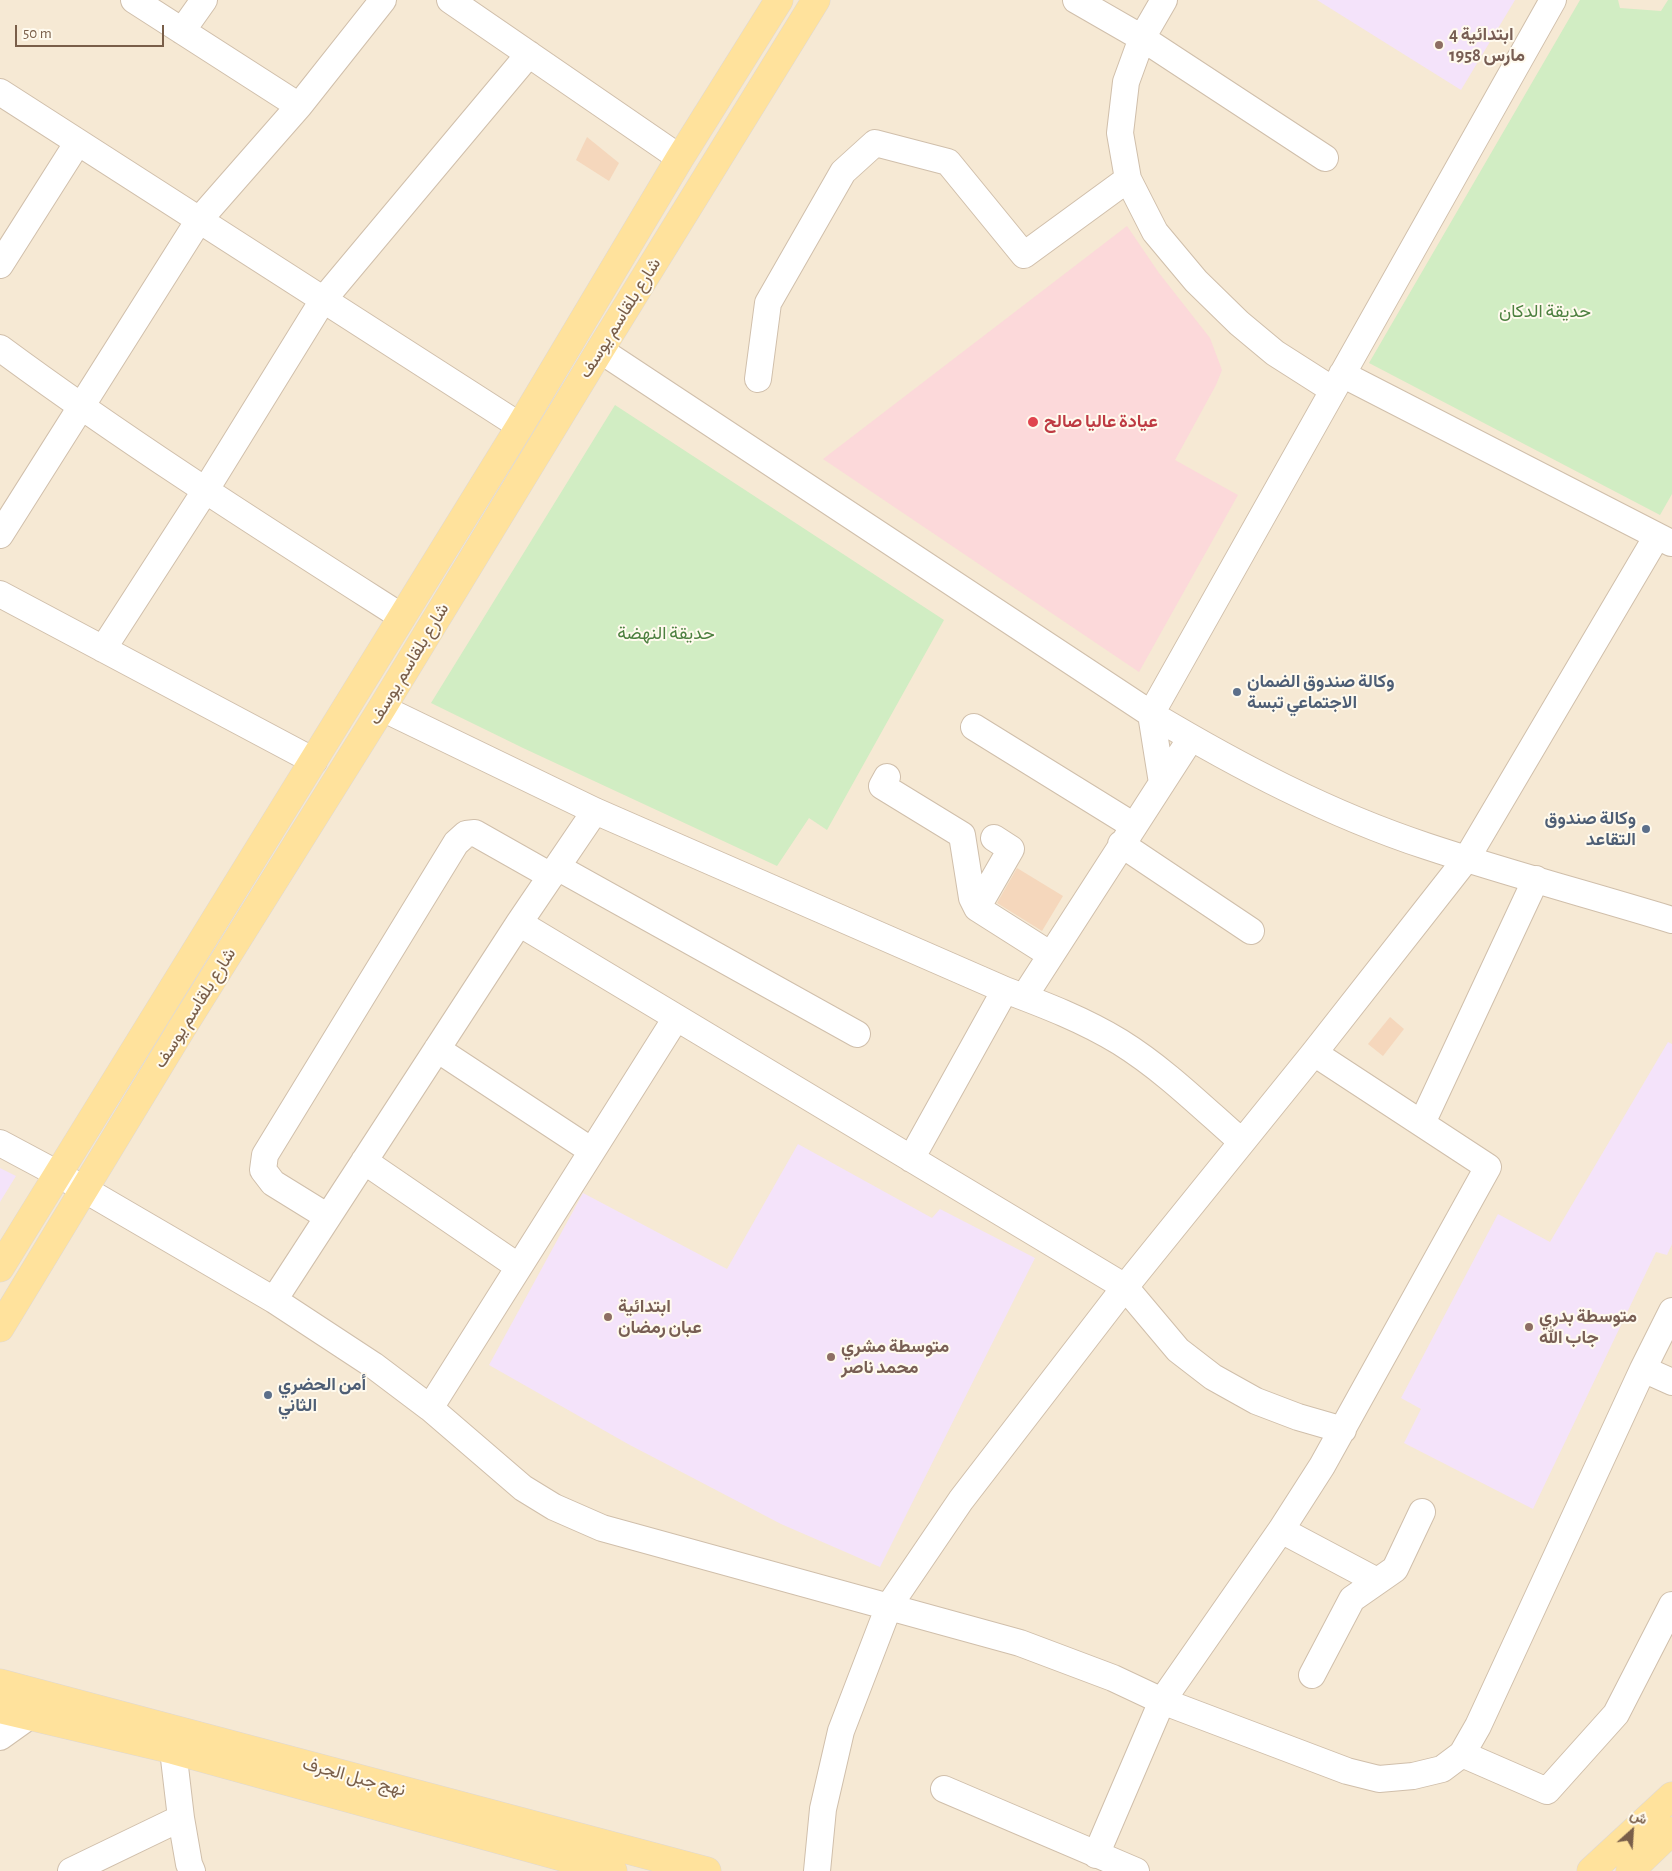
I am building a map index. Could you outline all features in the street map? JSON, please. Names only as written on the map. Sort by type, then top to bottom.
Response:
[{"type":"main road","name":"شارع بلقاسم يوسف","points":[[0,1268],[520,426],[680,158],[779,0]]},
{"type":"main road","name":"شارع بلقاسم يوسف","points":[[0,1328],[182,1028],[382,708],[816,0]]},
{"type":"main road","name":"نهج جبل الجرف","points":[[2,1689],[28,1717],[174,1750],[613,1871]]},
{"type":"main road","name":"نهج جبل الجرف","points":[[2,1689],[707,1871]]},
{"type":"main road","points":[[1591,1871],[1672,1796]]},
{"type":"main road","points":[[1630,1871],[1666,1837]]},
{"type":"main road","points":[[1646,1871],[1666,1837]]},
{"type":"street","points":[[134,0],[299,106]]},
{"type":"street","points":[[182,31],[204,0]]},
{"type":"street","points":[[0,535],[199,220],[299,106],[383,0]]},
{"type":"street","points":[[450,0],[680,158]]},
{"type":"street","points":[[1076,0],[1142,38],[1325,158]]},
{"type":"street","points":[[817,1871],[823,1809],[841,1731],[889,1606],[961,1500],[1125,1287],[1314,1053],[1467,858],[1664,540],[1275,353],[1239,323],[1196,281],[1155,232],[1128,179],[1120,134],[1126,82],[1142,38],[1164,0]]},
{"type":"street","points":[[1162,783],[1151,714],[1553,0]]},
{"type":"street","points":[[104,649],[205,491],[323,300],[529,54]]},
{"type":"street","points":[[0,92],[520,426]]},
{"type":"street","points":[[1,262],[78,142]]},
{"type":"street","points":[[758,379],[768,303],[843,172],[875,143],[948,162],[1024,254],[1128,179]]},
{"type":"street","points":[[0,348],[80,407],[205,491],[402,617]]},
{"type":"street","points":[[600,350],[1151,714],[1289,790],[1346,816],[1425,846],[1672,920]]},
{"type":"street","points":[[0,594],[314,761]]},
{"type":"street","points":[[382,708],[595,812],[1088,1024],[1121,1042],[1155,1066],[1242,1142]]},
{"type":"street","points":[[974,727],[1128,835],[1251,931]]},
{"type":"street","points":[[911,1159],[1014,993],[1051,955],[1192,738]]},
{"type":"street","points":[[887,777],[882,786],[962,835],[972,898],[977,908],[1051,955]]},
{"type":"street","points":[[274,1300],[519,923],[595,812]]},
{"type":"street","points":[[328,1216],[273,1183],[263,1170],[265,1155],[456,843],[466,834],[475,833],[554,872],[857,1034]]},
{"type":"street","points":[[977,908],[1011,849],[994,838]]},
{"type":"street","points":[[1422,1123],[1536,879]]},
{"type":"street","points":[[519,923],[1125,1287],[1178,1350],[1213,1377],[1256,1401],[1298,1417],[1342,1430]]},
{"type":"street","points":[[430,1408],[676,1018]]},
{"type":"street","points":[[437,1049],[592,1151]]},
{"type":"street","points":[[1096,1855],[1162,1700],[1281,1530],[1322,1466],[1488,1167],[1314,1053]]},
{"type":"street","points":[[0,1143],[58,1174],[274,1300],[373,1365],[430,1408],[523,1488],[579,1520],[602,1528],[1020,1643],[1347,1771],[1379,1779],[1413,1776],[1442,1769],[1462,1754],[1478,1726],[1643,1369],[1672,1311]]},
{"type":"street","points":[[364,1161],[519,1267]]},
{"type":"street","points":[[1643,1369],[1672,1382]]},
{"type":"street","points":[[1312,1675],[1352,1599],[1394,1569],[1422,1512]]},
{"type":"street","points":[[1281,1530],[1377,1581]]},
{"type":"street","points":[[1462,1754],[1547,1791],[1616,1714],[1672,1605]]},
{"type":"street","points":[[0,1737],[28,1717]]},
{"type":"street","points":[[174,1750],[181,1818],[189,1864],[192,1871]]},
{"type":"street","points":[[944,1789],[1136,1871]]},
{"type":"street","points":[[71,1871],[181,1818]]},
{"type":"shaded area","points":[[0,0],[1672,0],[1672,1871],[0,1871]]},
{"type":"shaded area","name":"ابتدائية 4 مارس 1958","points":[[1317,0],[1515,0],[1461,90]]},
{"type":"shaded area","name":"عيادة عاليا صالح","points":[[1127,226],[1159,273],[1210,338],[1222,370],[1216,385],[1175,460],[1238,495],[1139,672],[823,459]]},
{"type":"shaded area","name":"متوسطة بدري جاب الله","points":[[1668,1042],[1672,1044],[1672,1244],[1667,1255],[1656,1252],[1533,1509],[1404,1443],[1421,1409],[1401,1398],[1498,1214],[1550,1242]]},
{"type":"shaded area","name":"متوسطة مشري محمد ناصر","points":[[798,1144],[932,1218],[940,1209],[1035,1258],[880,1567],[781,1524],[628,1444],[489,1365],[583,1193],[727,1269]]},
{"type":"shaded area","points":[[0,1168],[16,1176],[0,1202]]},
{"type":"green space","name":"حديقة الدكان","points":[[1580,0],[1618,0],[1620,8],[1661,11],[1668,0],[1672,0],[1672,494],[1660,515],[1369,363]]},
{"type":"green space","name":"حديقة النهضة","points":[[615,405],[944,620],[827,830],[809,818],[777,866],[523,748],[431,703]]},
{"type":"building","points":[[587,137],[619,163],[609,181],[576,160]]},
{"type":"building","points":[[1017,868],[1063,896],[1042,931],[997,903]]},
{"type":"building","points":[[1390,1017],[1404,1029],[1383,1056],[1368,1044]]},
{"type":"place","name":"ابتدائية 4 مارس 1958","points":[[1439,45]]},
{"type":"place","name":"عيادة عاليا صالح","points":[[1033,422]]},
{"type":"place","name":"وكالة صندوق الضمان الاجتماعي تبسة","points":[[1237,692]]},
{"type":"place","name":"وكالة صندوق التقاعد","points":[[1646,829]]},
{"type":"place","name":"ابتدائية عبان رمضان","points":[[608,1317]]},
{"type":"place","name":"متوسطة بدري جاب الله","points":[[1529,1327]]},
{"type":"place","name":"متوسطة مشري محمد ناصر","points":[[831,1357]]},
{"type":"place","name":"أمن الحضري الثاني","points":[[268,1395]]}]
